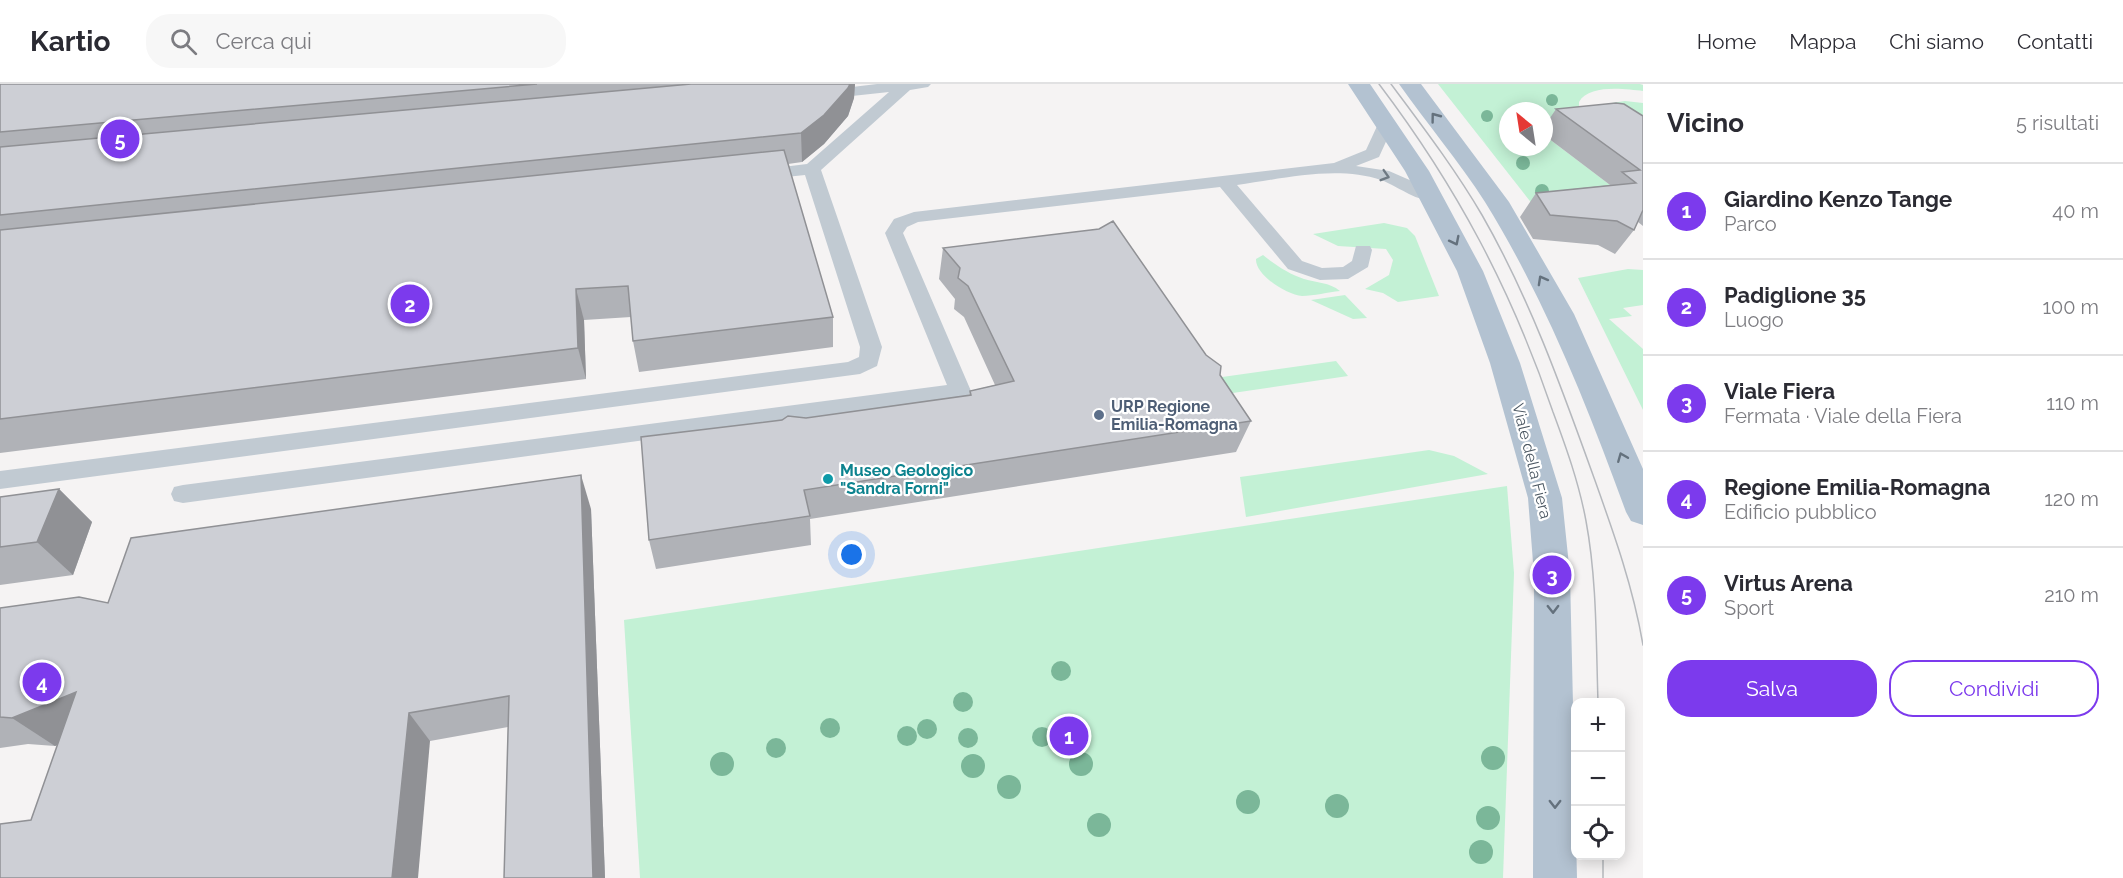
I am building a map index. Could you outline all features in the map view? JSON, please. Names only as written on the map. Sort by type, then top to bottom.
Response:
[{"type":"main road","name":"Viale della Fiera","points":[[1359,84],[1431,196],[1470,271],[1490,318],[1526,429],[1545,498],[1552,575],[1555,878]]},
{"type":"main road","points":[[1410,84],[1497,202],[1544,284],[1601,407],[1643,512]]},
{"type":"lane","points":[[810,95],[914,85]]},
{"type":"lane","points":[[741,177],[812,169],[914,85]]},
{"type":"lane","points":[[183,494],[960,391],[894,233],[900,223],[914,217],[1336,168],[1373,153],[1386,124]]},
{"type":"lane","points":[[1336,168],[1383,175],[1431,196]]},
{"type":"lane","points":[[0,480],[852,369],[869,361],[871,347],[812,169]]},
{"type":"lane","points":[[1224,182],[1295,264],[1320,274],[1348,273],[1361,263],[1363,250]]},
{"type":"green space","points":[[1438,84],[1643,85],[1643,91],[1608,89],[1591,92],[1579,102],[1579,108],[1625,101],[1643,103],[1643,156],[1553,134],[1553,102],[1499,102],[1499,156],[1553,156],[1553,142],[1622,194],[1533,205]]},
{"type":"green space","points":[[1384,223],[1407,228],[1415,236],[1439,296],[1398,302],[1383,293],[1365,289],[1389,275],[1393,260],[1386,249],[1338,246],[1313,234]]},
{"type":"green space","points":[[1263,255],[1293,275],[1327,284],[1340,291],[1302,296],[1288,292],[1273,283],[1261,271],[1256,259]]},
{"type":"green space","points":[[1628,269],[1643,270],[1643,305],[1623,308],[1632,316],[1609,319],[1643,349],[1643,410],[1578,278]]},
{"type":"green space","points":[[1345,295],[1367,318],[1353,319],[1311,300]]},
{"type":"green space","points":[[1336,361],[1348,376],[1226,394],[1215,378]]},
{"type":"green space","points":[[1429,450],[1454,456],[1488,474],[1246,517],[1240,477]]},
{"type":"green space","points":[[1507,486],[1514,573],[1503,878],[640,878],[624,620]]},
{"type":"building","points":[[0,84],[537,84],[0,132]]},
{"type":"building","points":[[691,84],[850,84],[824,115],[801,133],[0,215],[0,147]]},
{"type":"building","points":[[1624,104],[1643,116],[1643,210],[1634,230],[1617,221],[1550,215],[1536,193],[1636,183],[1622,172],[1640,170],[1556,109]]},
{"type":"building","points":[[784,150],[833,317],[633,341],[628,286],[576,289],[578,348],[0,419],[0,230]]},
{"type":"building","points":[[1113,221],[1206,355],[1221,366],[1220,375],[1251,421],[804,490],[810,516],[649,540],[641,437],[782,420],[788,416],[806,418],[971,395],[970,391],[1014,381],[968,286],[958,278],[960,268],[943,248],[1099,229]]},
{"type":"building","points":[[581,475],[593,878],[504,878],[509,696],[409,713],[392,878],[0,878],[0,824],[31,820],[76,692],[12,718],[0,717],[0,608],[79,597],[108,603],[131,538]]},
{"type":"building","points":[[59,489],[37,542],[0,547],[0,497]]},
{"type":"tram line","points":[[1379,84],[1433,161],[1480,240],[1519,323],[1563,438],[1580,493],[1590,543],[1598,698]]},
{"type":"tram line","points":[[1391,84],[1472,198],[1515,278],[1569,408],[1615,538],[1634,601],[1643,645]]},
{"type":"tram line","points":[[1603,860],[1603,878]]},
{"type":"place","name":"Virtus Arena","points":[[120,139]]},
{"type":"place","name":"Padiglione 35","points":[[410,304]]},
{"type":"place","name":"URP Regione Emilia-Romagna","points":[[1099,415]]},
{"type":"place","name":"Museo Geologico \"Sandra Forni\"","points":[[828,479]]},
{"type":"place","name":"Viale Fiera","points":[[1552,575]]},
{"type":"place","name":"Regione Emilia-Romagna","points":[[42,682]]},
{"type":"place","name":"Giardino Kenzo Tange","points":[[1069,736]]}]
